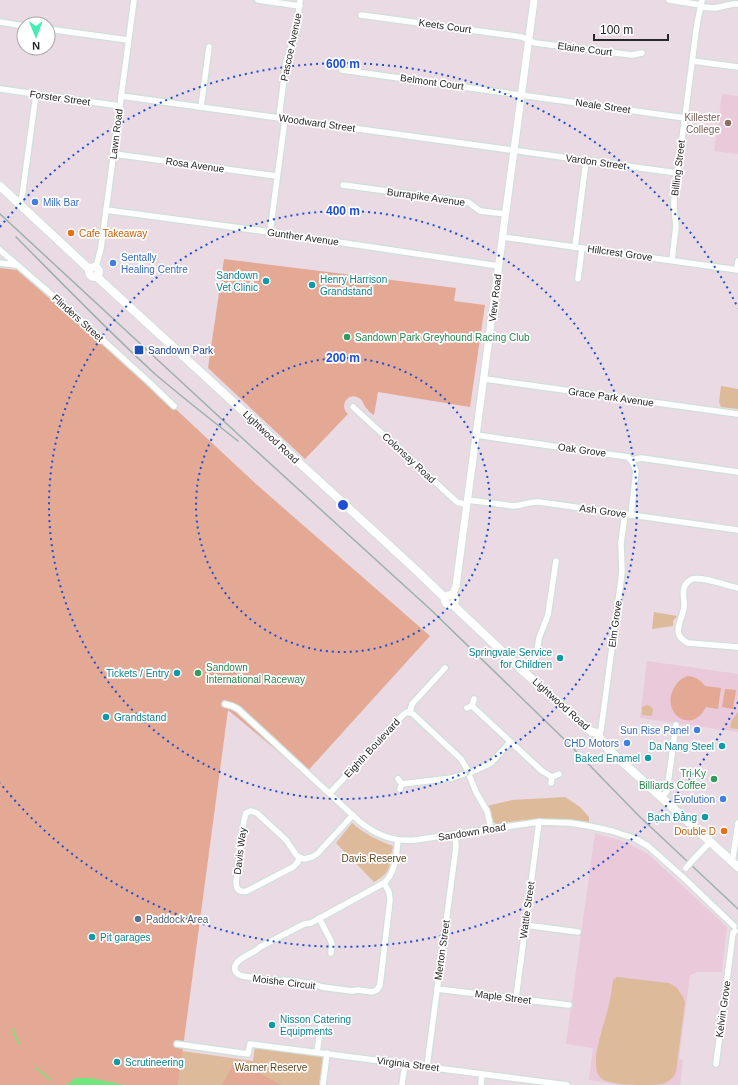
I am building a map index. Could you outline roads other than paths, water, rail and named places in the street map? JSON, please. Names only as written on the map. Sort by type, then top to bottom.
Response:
[{"type":"main road","points":[[0,186],[92,268]]},
{"type":"main road","name":"Lightwood Road","points":[[92,268],[98,270],[98,274],[96,276],[416,570],[450,599],[524,672],[587,728],[599,734],[602,742],[607,748],[738,867]]},
{"type":"street","name":"Lawn Road","points":[[92,268],[97,263],[101,248],[134,0]]},
{"type":"street","points":[[258,0],[300,3]]},
{"type":"street","name":"View Road","points":[[450,599],[456,586],[468,503],[534,0]]},
{"type":"street","points":[[669,0],[701,4],[715,8],[738,4]]},
{"type":"street","name":"Pascoe Avenue","points":[[270,232],[282,118],[286,62],[296,33],[300,3]]},
{"type":"street","name":"Billing Street","points":[[672,260],[676,226],[674,208],[701,4]]},
{"type":"street","name":"Keets Court","points":[[361,15],[529,39]]},
{"type":"street","points":[[0,22],[16,25]]},
{"type":"street","points":[[56,30],[128,40]]},
{"type":"street","name":"Elaine Court","points":[[529,39],[535,42],[632,55],[642,53]]},
{"type":"street","points":[[201,107],[209,48]]},
{"type":"street","points":[[693,61],[738,67]]},
{"type":"street","name":"Belmont Court","points":[[342,70],[521,94]]},
{"type":"street","name":"Forster Street","points":[[0,89],[120,106]]},
{"type":"street","points":[[18,203],[22,197],[36,94]]},
{"type":"street","name":"Neale Street","points":[[521,94],[685,118]]},
{"type":"street","name":"Woodward Street","points":[[121,96],[514,151]]},
{"type":"street","name":"Vardon Street","points":[[514,151],[678,173]]},
{"type":"street","name":"Rosa Avenue","points":[[114,154],[276,176]]},
{"type":"street","points":[[575,247],[586,161]]},
{"type":"street","name":"Burrapike Avenue","points":[[343,185],[468,202],[480,211],[506,214]]},
{"type":"street","name":"Gunther Avenue","points":[[106,210],[270,232],[499,266]]},
{"type":"street","name":"Hillcrest Grove","points":[[503,237],[737,270]]},
{"type":"street","points":[[578,279],[582,248]]},
{"type":"street","name":"Flinders Street","points":[[0,250],[73,313],[174,406]]},
{"type":"street","points":[[737,270],[738,261]]},
{"type":"street","points":[[0,262],[17,265]]},
{"type":"street","name":"Grace Park Avenue","points":[[484,379],[738,414]]},
{"type":"street","name":"Colonsay Road","points":[[353,407],[457,502],[468,503]]},
{"type":"street","name":"Oak Grove","points":[[476,435],[625,456],[632,460],[641,458],[738,472]]},
{"type":"street","points":[[628,514],[636,474],[632,460]]},
{"type":"street","name":"Ash Grove","points":[[468,503],[513,506],[536,502],[738,530]]},
{"type":"street","name":"Elm Grove","points":[[599,734],[601,730],[622,572],[621,543],[628,514]]},
{"type":"street","points":[[524,672],[536,658],[539,638],[548,615],[556,560]]},
{"type":"street","points":[[738,588],[703,579],[690,580],[684,588],[684,607],[678,627],[680,637],[684,642],[738,647]]},
{"type":"street","points":[[410,712],[413,703],[445,668]]},
{"type":"street","points":[[474,699],[469,707],[551,780],[559,774]]},
{"type":"street","name":"Sandown Road","points":[[225,704],[238,709],[353,815],[374,832],[385,837],[398,840],[415,840],[539,822],[579,824],[600,828],[630,837],[649,846],[737,929]]},
{"type":"street","name":"Eighth Boulevard","points":[[330,794],[403,715],[410,712],[461,759],[476,792],[487,811],[491,829]]},
{"type":"street","points":[[662,798],[667,791],[676,725]]},
{"type":"street","points":[[400,784],[452,778],[468,773],[491,763],[510,742]]},
{"type":"street","name":"Davis Way","points":[[300,858],[293,867],[247,891],[239,891],[236,887],[236,882],[246,813],[251,811],[257,813],[286,840],[300,858],[304,859],[317,854],[353,815]]},
{"type":"street","name":"Wattle Street","points":[[516,998],[539,822]]},
{"type":"street","points":[[730,860],[733,856],[738,823]]},
{"type":"street","name":"Merton Street","points":[[427,1066],[456,847],[455,834]]},
{"type":"street","points":[[384,883],[389,878],[393,869],[398,840]]},
{"type":"street","points":[[680,875],[710,842]]},
{"type":"street","name":"Moishe Circuit","points":[[384,883],[389,892],[390,900],[380,985],[377,990],[372,992],[358,990],[352,991],[322,987],[314,984],[242,976],[235,970],[238,961],[257,951],[260,947],[305,924],[311,923],[384,883]]},
{"type":"street","points":[[319,918],[331,941],[332,947],[330,953]]},
{"type":"street","points":[[525,926],[578,932]]},
{"type":"street","name":"Kelvin Grove","points":[[716,1064],[732,946],[737,929]]},
{"type":"street","name":"Maple Street","points":[[437,988],[569,1005]]},
{"type":"street","points":[[317,1052],[321,1025]]},
{"type":"street","name":"Virginia Street","points":[[177,1044],[248,1054],[250,1044],[405,1063],[563,1085]]},
{"type":"street","points":[[323,1085],[328,1053]]},
{"type":"street","points":[[402,1085],[405,1063]]},
{"type":"street","points":[[481,1085],[482,1074]]},
{"type":"waterway","points":[[12,1029],[19,1044]]},
{"type":"waterway","points":[[36,1068],[51,1080]]},
{"type":"waterway","points":[[67,1084],[71,1085]]},
{"type":"railway","points":[[0,214],[430,609],[565,740],[639,816],[738,909]]},
{"type":"railway","points":[[16,237],[155,374],[238,441]]},
{"type":"place","name":"Killester College","points":[[728,123]]},
{"type":"place","name":"Milk Bar","points":[[35,202]]},
{"type":"place","name":"Cafe Takeaway","points":[[71,233]]},
{"type":"place","name":"Sentally Healing Centre","points":[[113,263]]},
{"type":"place","name":"Sandown Vet Clinic","points":[[266,281]]},
{"type":"place","name":"Henry Harrison Grandstand","points":[[312,285]]},
{"type":"place","name":"Sandown Park Greyhound Racing Club","points":[[347,337]]},
{"type":"place","name":"Sandown Park","points":[[139,350]]},
{"type":"place","name":"Springvale Service for Children","points":[[560,658]]},
{"type":"place","name":"Tickets / Entry","points":[[177,673]]},
{"type":"place","name":"Sandown International Raceway","points":[[198,673]]},
{"type":"place","name":"Grandstand","points":[[106,717]]},
{"type":"place","name":"Sun Rise Panel","points":[[697,730]]},
{"type":"place","name":"CHD Motors","points":[[627,743]]},
{"type":"place","name":"Da Nang Steel","points":[[722,746]]},
{"type":"place","name":"Baked Enamel","points":[[648,758]]},
{"type":"place","name":"Tri Ky Billiards Coffee","points":[[714,779]]},
{"type":"place","name":"Evolution","points":[[723,799]]},
{"type":"place","name":"Bạch Đằng","points":[[705,817]]},
{"type":"place","name":"Double D","points":[[724,831]]},
{"type":"place","name":"Paddock Area","points":[[138,919]]},
{"type":"place","name":"Pit garages","points":[[92,937]]},
{"type":"place","name":"Nisson Catering Equipments","points":[[272,1025]]},
{"type":"place","name":"Scrutineering","points":[[117,1062]]},
{"type":"park label","name":"Davis Reserve","points":[[374,858]]},
{"type":"park label","name":"Warner Reserve","points":[[271,1067]]}]
